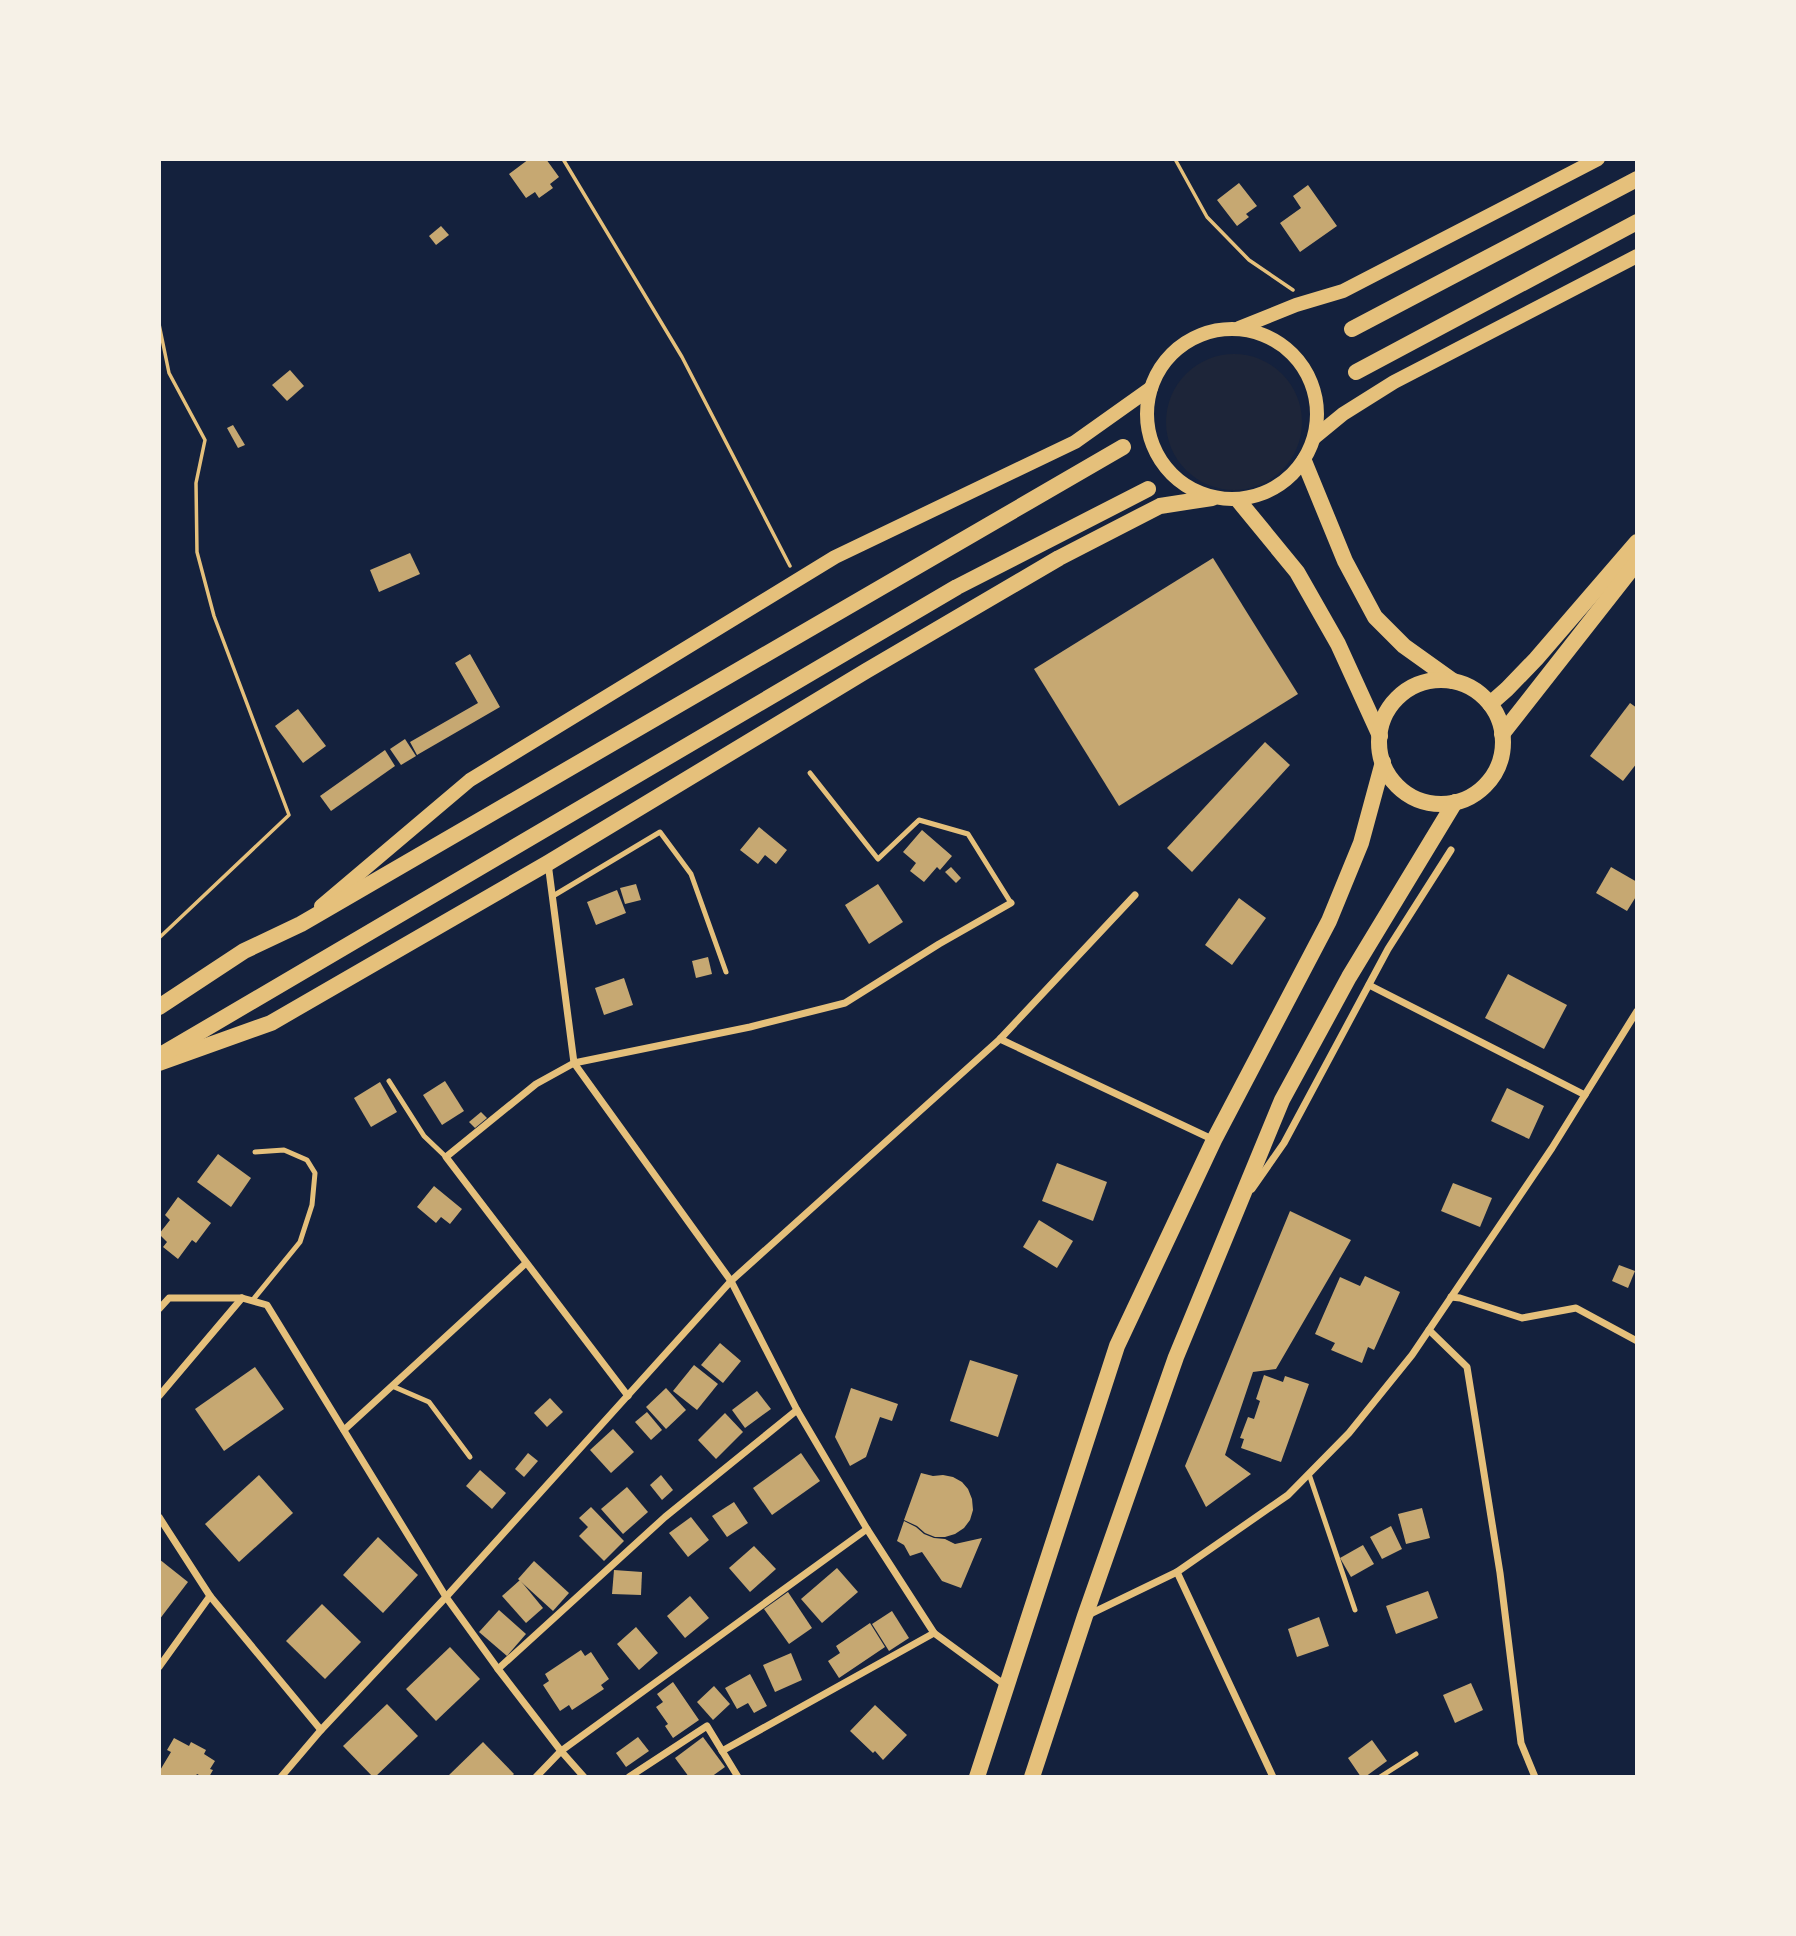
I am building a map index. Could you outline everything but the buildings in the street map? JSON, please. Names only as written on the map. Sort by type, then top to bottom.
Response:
[{"type":"main road","points":[[1212,498],[1186,487],[1165,468],[1152,443],[1147,416],[1151,388],[1164,363],[1185,343],[1210,331],[1238,328],[1343,291],[1598,159]]},
{"type":"main road","points":[[1352,329],[1637,179]]},
{"type":"main road","points":[[1356,372],[1637,222]]},
{"type":"main road","points":[[1315,437],[1343,414],[1394,382],[1637,257]]},
{"type":"main road","points":[[159,1063],[271,1023],[548,863],[1059,558],[1160,506],[1212,498],[1238,500],[1264,494],[1287,481],[1304,461],[1315,437],[1318,412],[1314,387],[1303,365],[1285,346],[1263,334],[1238,328]]},
{"type":"main road","points":[[301,924],[470,780],[835,557],[1075,442],[1151,388]]},
{"type":"main road","points":[[159,1007],[244,951],[301,924],[1123,447]]},
{"type":"main road","points":[[1304,461],[1345,561],[1375,617],[1404,646],[1453,681],[1477,691],[1490,704],[1499,722],[1503,747],[1495,772],[1478,791],[1467,798],[1455,802],[1429,803],[1417,799],[1396,784],[1383,762],[1380,749],[1382,724],[1387,712],[1404,692],[1428,682],[1453,681]]},
{"type":"main road","points":[[159,1056],[957,587],[1148,489]]},
{"type":"main road","points":[[1238,500],[1297,572],[1338,645],[1380,736]]},
{"type":"main road","points":[[1490,704],[1536,659],[1637,542]]},
{"type":"main road","points":[[1502,734],[1637,562]]},
{"type":"main road","points":[[977,1777],[1117,1346],[1214,1140],[1328,921],[1361,843],[1383,762]]},
{"type":"main road","points":[[1037,1773],[1085,1616],[1176,1357],[1282,1100],[1349,977],[1455,802]]},
{"type":"street","points":[[1235,1213],[1284,1143],[1388,949],[1451,850]]},
{"type":"street","points":[[548,863],[574,1063],[731,1281],[797,1410],[867,1529],[934,1633],[1006,1686]]},
{"type":"street","points":[[282,1777],[321,1730],[446,1597],[731,1281],[1000,1039],[1135,895]]},
{"type":"street","points":[[628,1396],[446,1157],[537,1084],[574,1063],[750,1027],[845,1003],[1011,903]]},
{"type":"street","points":[[1369,985],[1585,1095]]},
{"type":"street","points":[[1085,1616],[1177,1572],[1288,1495],[1349,1433],[1412,1355],[1552,1148],[1637,1011]]},
{"type":"street","points":[[1000,1039],[1214,1140]]},
{"type":"street","points":[[344,1430],[526,1262]]},
{"type":"street","points":[[1451,1297],[1522,1318],[1576,1308],[1637,1341]]},
{"type":"street","points":[[159,1309],[169,1298],[242,1298],[267,1305],[446,1597],[498,1669],[584,1777]]},
{"type":"street","points":[[159,1395],[242,1298]]},
{"type":"street","points":[[1429,1330],[1467,1367],[1500,1573],[1521,1743],[1535,1777]]},
{"type":"street","points":[[498,1669],[665,1517],[797,1410]]},
{"type":"street","points":[[159,1517],[210,1596],[321,1730]]},
{"type":"street","points":[[536,1777],[561,1751],[867,1529]]},
{"type":"street","points":[[1177,1572],[1273,1777]]},
{"type":"street","points":[[159,1667],[210,1596]]},
{"type":"street","points":[[722,1751],[934,1633]]},
{"type":"street","points":[[629,1777],[707,1726],[738,1777]]},
{"type":"lane","points":[[810,773],[878,859],[919,820],[968,834],[1011,903]]},
{"type":"lane","points":[[552,896],[660,832],[691,874],[726,972]]},
{"type":"lane","points":[[389,1081],[424,1136],[446,1157]]},
{"type":"lane","points":[[252,1301],[300,1242],[312,1205],[315,1172],[307,1160],[284,1150],[255,1152]]},
{"type":"lane","points":[[392,1386],[429,1402],[470,1457]]},
{"type":"lane","points":[[1308,1474],[1355,1610]]},
{"type":"lane","points":[[1380,1777],[1416,1754]]},
{"type":"path","points":[[563,159],[682,357],[797,580]]},
{"type":"path","points":[[1175,159],[1207,217],[1248,260],[1310,301]]},
{"type":"path","points":[[159,324],[169,373],[205,440],[196,483],[197,552],[210,603],[289,815],[159,938]]},
{"type":"shaded area","points":[[1234,354],[1260,359],[1282,374],[1297,396],[1302,422],[1297,448],[1282,470],[1260,485],[1234,490],[1208,485],[1186,470],[1171,448],[1166,422],[1171,396],[1186,374],[1208,359]]}]
